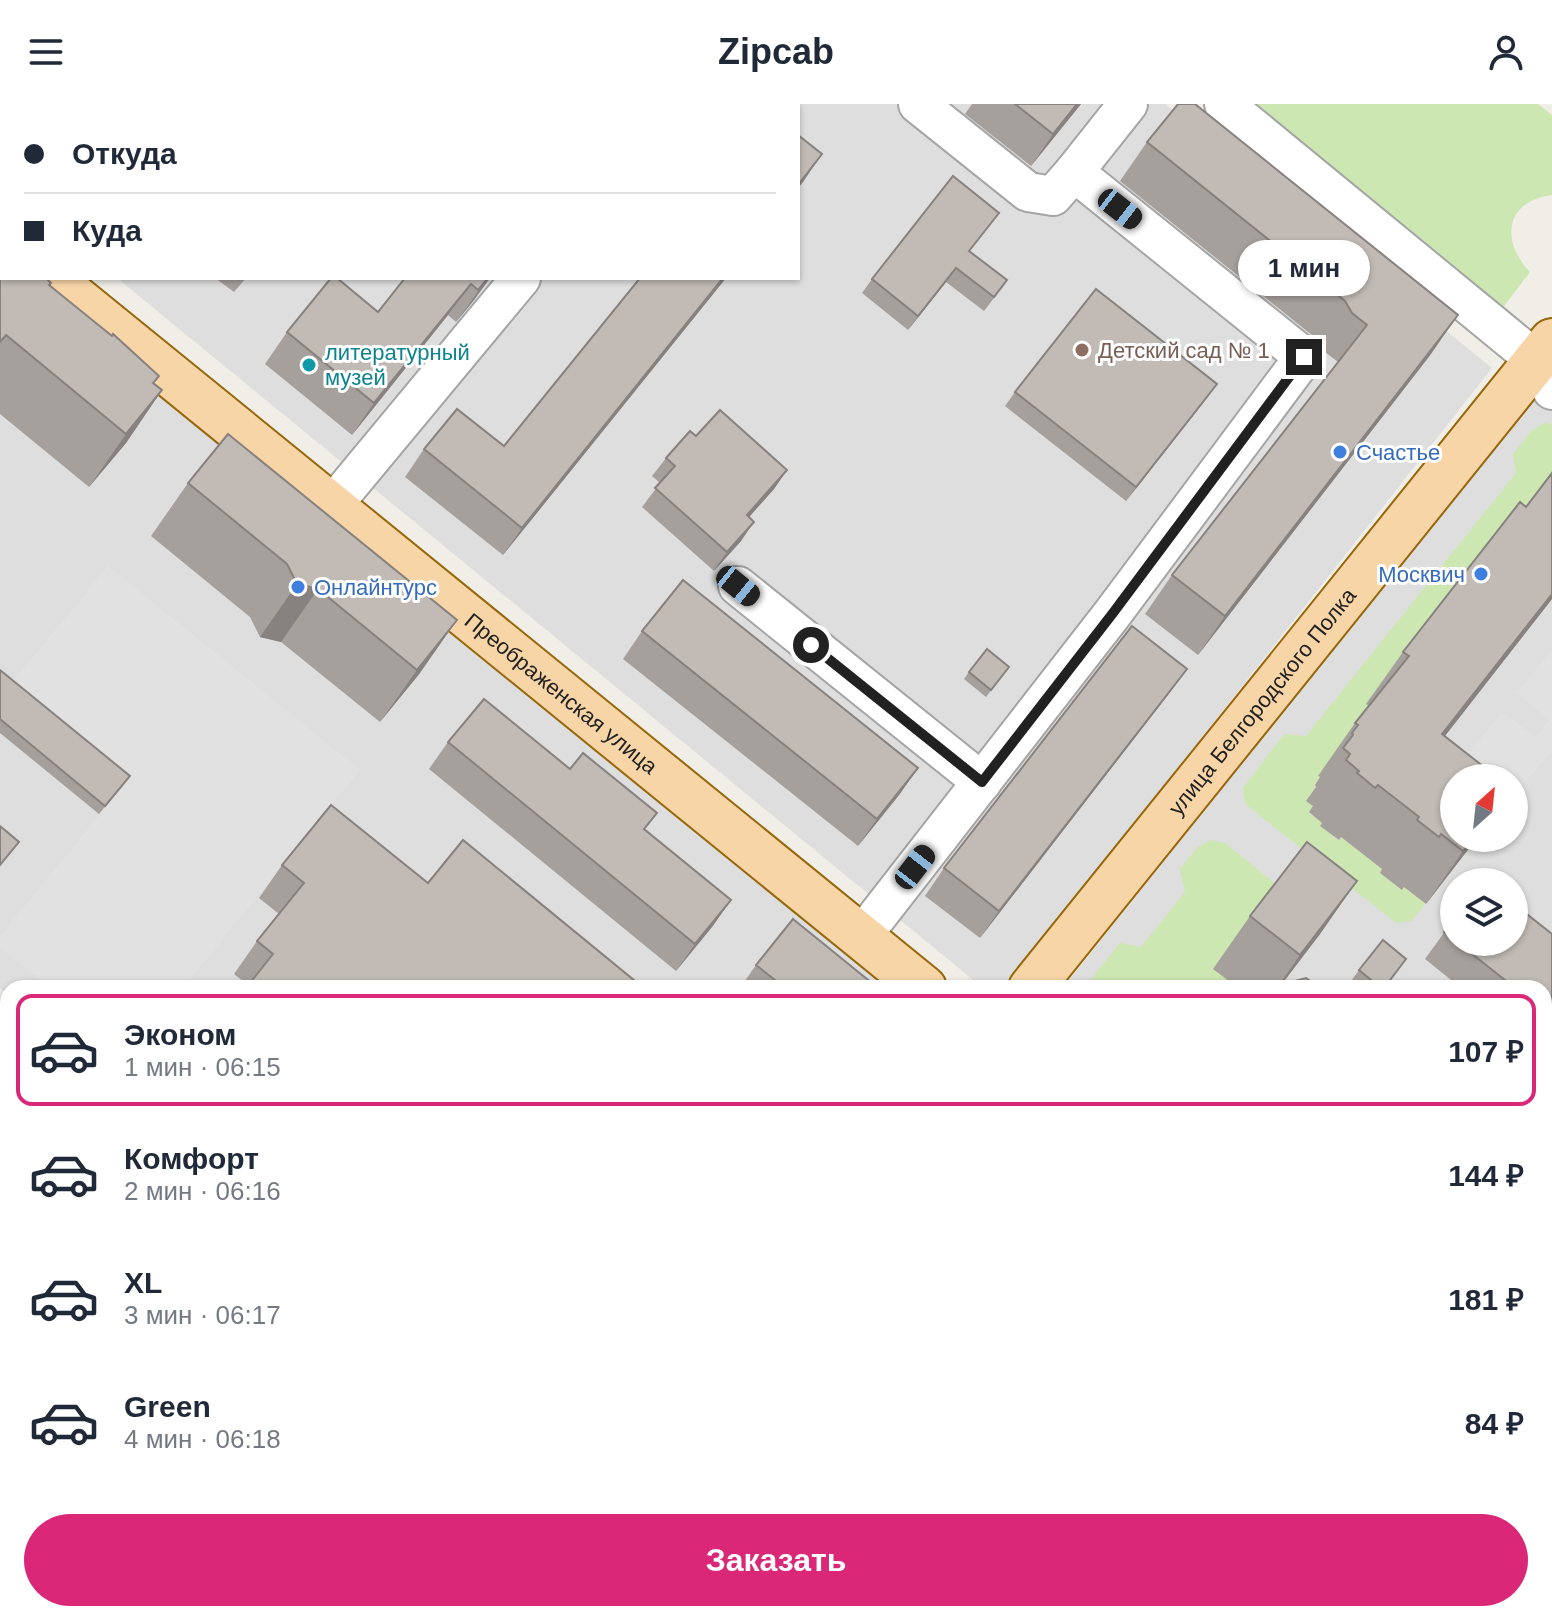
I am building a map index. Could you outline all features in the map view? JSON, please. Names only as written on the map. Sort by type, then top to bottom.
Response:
[{"type":"main road","name":"Преображенская улица","points":[[53,280],[914,980]]},
{"type":"main road","name":"улица Белгородского Полка","points":[[1038,980],[1547,364]]},
{"type":"street","points":[[918,104],[1028,192],[1053,196],[1128,104]]},
{"type":"street","points":[[1224,104],[1547,364]]},
{"type":"street","points":[[861,937],[1113,613],[1304,357],[1074,172]]},
{"type":"street","points":[[331,507],[519,280]]},
{"type":"street","points":[[738,586],[982,782]]},
{"type":"shaded area","points":[[800,104],[1165,104],[1492,368],[1011,980],[973,980],[119,280],[800,280]]},
{"type":"shaded area","points":[[0,280],[26,280],[885,980],[0,980]]},
{"type":"shaded area","points":[[1552,375],[1552,980],[1069,980]]},
{"type":"shaded area","points":[[108,566],[360,770],[189,980],[40,980],[0,947],[0,936],[124,785],[7,689]]},
{"type":"shaded area","points":[[1552,650],[1552,752],[1528,778],[1528,764],[1460,764],[1502,712],[1536,737],[1549,720],[1517,693]]},
{"type":"green space","points":[[1227,104],[1538,104],[1552,115],[1552,195],[1536,199],[1516,214],[1511,236],[1520,260],[1530,272],[1492,322]]},
{"type":"green space","points":[[1544,423],[1552,424],[1552,486],[1367,704],[1372,710],[1315,785],[1314,807],[1309,813],[1322,823],[1321,826],[1338,840],[1341,837],[1382,869],[1380,873],[1402,890],[1404,887],[1418,897],[1423,892],[1430,898],[1411,921],[1396,923],[1250,808],[1245,803],[1243,788],[1284,734],[1306,736],[1516,473],[1513,454],[1531,431]]},
{"type":"green space","points":[[1210,840],[1225,843],[1277,885],[1241,980],[1090,980],[1120,943],[1141,947],[1185,892],[1180,869],[1197,848]]},
{"type":"building","points":[[1015,104],[1077,104],[1053,134]]},
{"type":"building","points":[[1178,104],[1195,104],[1458,315],[1225,616],[1172,575],[1367,325],[1352,313],[1345,301],[1147,142]]},
{"type":"building","points":[[800,137],[822,154],[800,182]]},
{"type":"building","points":[[953,176],[999,213],[969,251],[1007,280],[994,297],[956,268],[918,316],[872,279]]},
{"type":"building","points":[[0,280],[48,280],[49,285],[113,334],[159,376],[153,383],[162,390],[126,434],[6,335],[0,342]]},
{"type":"building","points":[[329,280],[339,280],[378,312],[403,280],[486,280],[478,290],[471,284],[374,403],[287,332]]},
{"type":"building","points":[[638,280],[721,280],[522,528],[424,449],[457,409],[504,446]]},
{"type":"building","points":[[1096,289],[1217,384],[1136,487],[1015,392]]},
{"type":"building","points":[[720,410],[787,470],[747,515],[754,522],[727,552],[655,488],[675,466],[666,458],[690,431],[696,436]]},
{"type":"building","points":[[228,434],[457,620],[417,670],[318,589],[297,584],[287,564],[188,483]]},
{"type":"building","points":[[1552,473],[1552,594],[1442,734],[1480,764],[1440,764],[1439,837],[1378,785],[1375,788],[1357,773],[1359,771],[1346,760],[1350,754],[1343,748],[1358,725],[1355,723],[1409,656],[1403,652],[1520,502],[1526,507]]},
{"type":"building","points":[[683,580],[918,768],[877,819],[642,631]]},
{"type":"building","points":[[1132,626],[1187,669],[999,911],[944,868]]},
{"type":"building","points":[[987,649],[1009,667],[991,690],[969,672]]},
{"type":"building","points":[[0,670],[130,776],[105,806],[0,719]]},
{"type":"building","points":[[484,699],[570,769],[583,753],[657,813],[644,829],[731,900],[695,944],[448,742]]},
{"type":"building","points":[[331,805],[428,883],[463,840],[634,980],[252,980],[273,954],[257,941],[304,883],[282,865]]},
{"type":"building","points":[[0,826],[19,842],[0,865]]},
{"type":"building","points":[[1307,842],[1357,881],[1300,955],[1250,916]]},
{"type":"building","points":[[1528,915],[1552,934],[1552,980],[1505,980],[1475,956],[1528,956]]},
{"type":"building","points":[[793,919],[868,980],[775,980],[756,965]]},
{"type":"building","points":[[1383,940],[1406,959],[1390,980],[1371,980],[1359,970]]},
{"type":"place","name":"Детский сад № 1","points":[[1082,350]]},
{"type":"place","name":"литературный музей","points":[[309,365]]},
{"type":"place","name":"Счастье","points":[[1340,452]]},
{"type":"place","name":"Москвич","points":[[1481,574]]},
{"type":"place","name":"Онлайнтурс","points":[[298,587]]},
{"type":"route","points":[[811,645],[982,782],[1304,357]]}]
